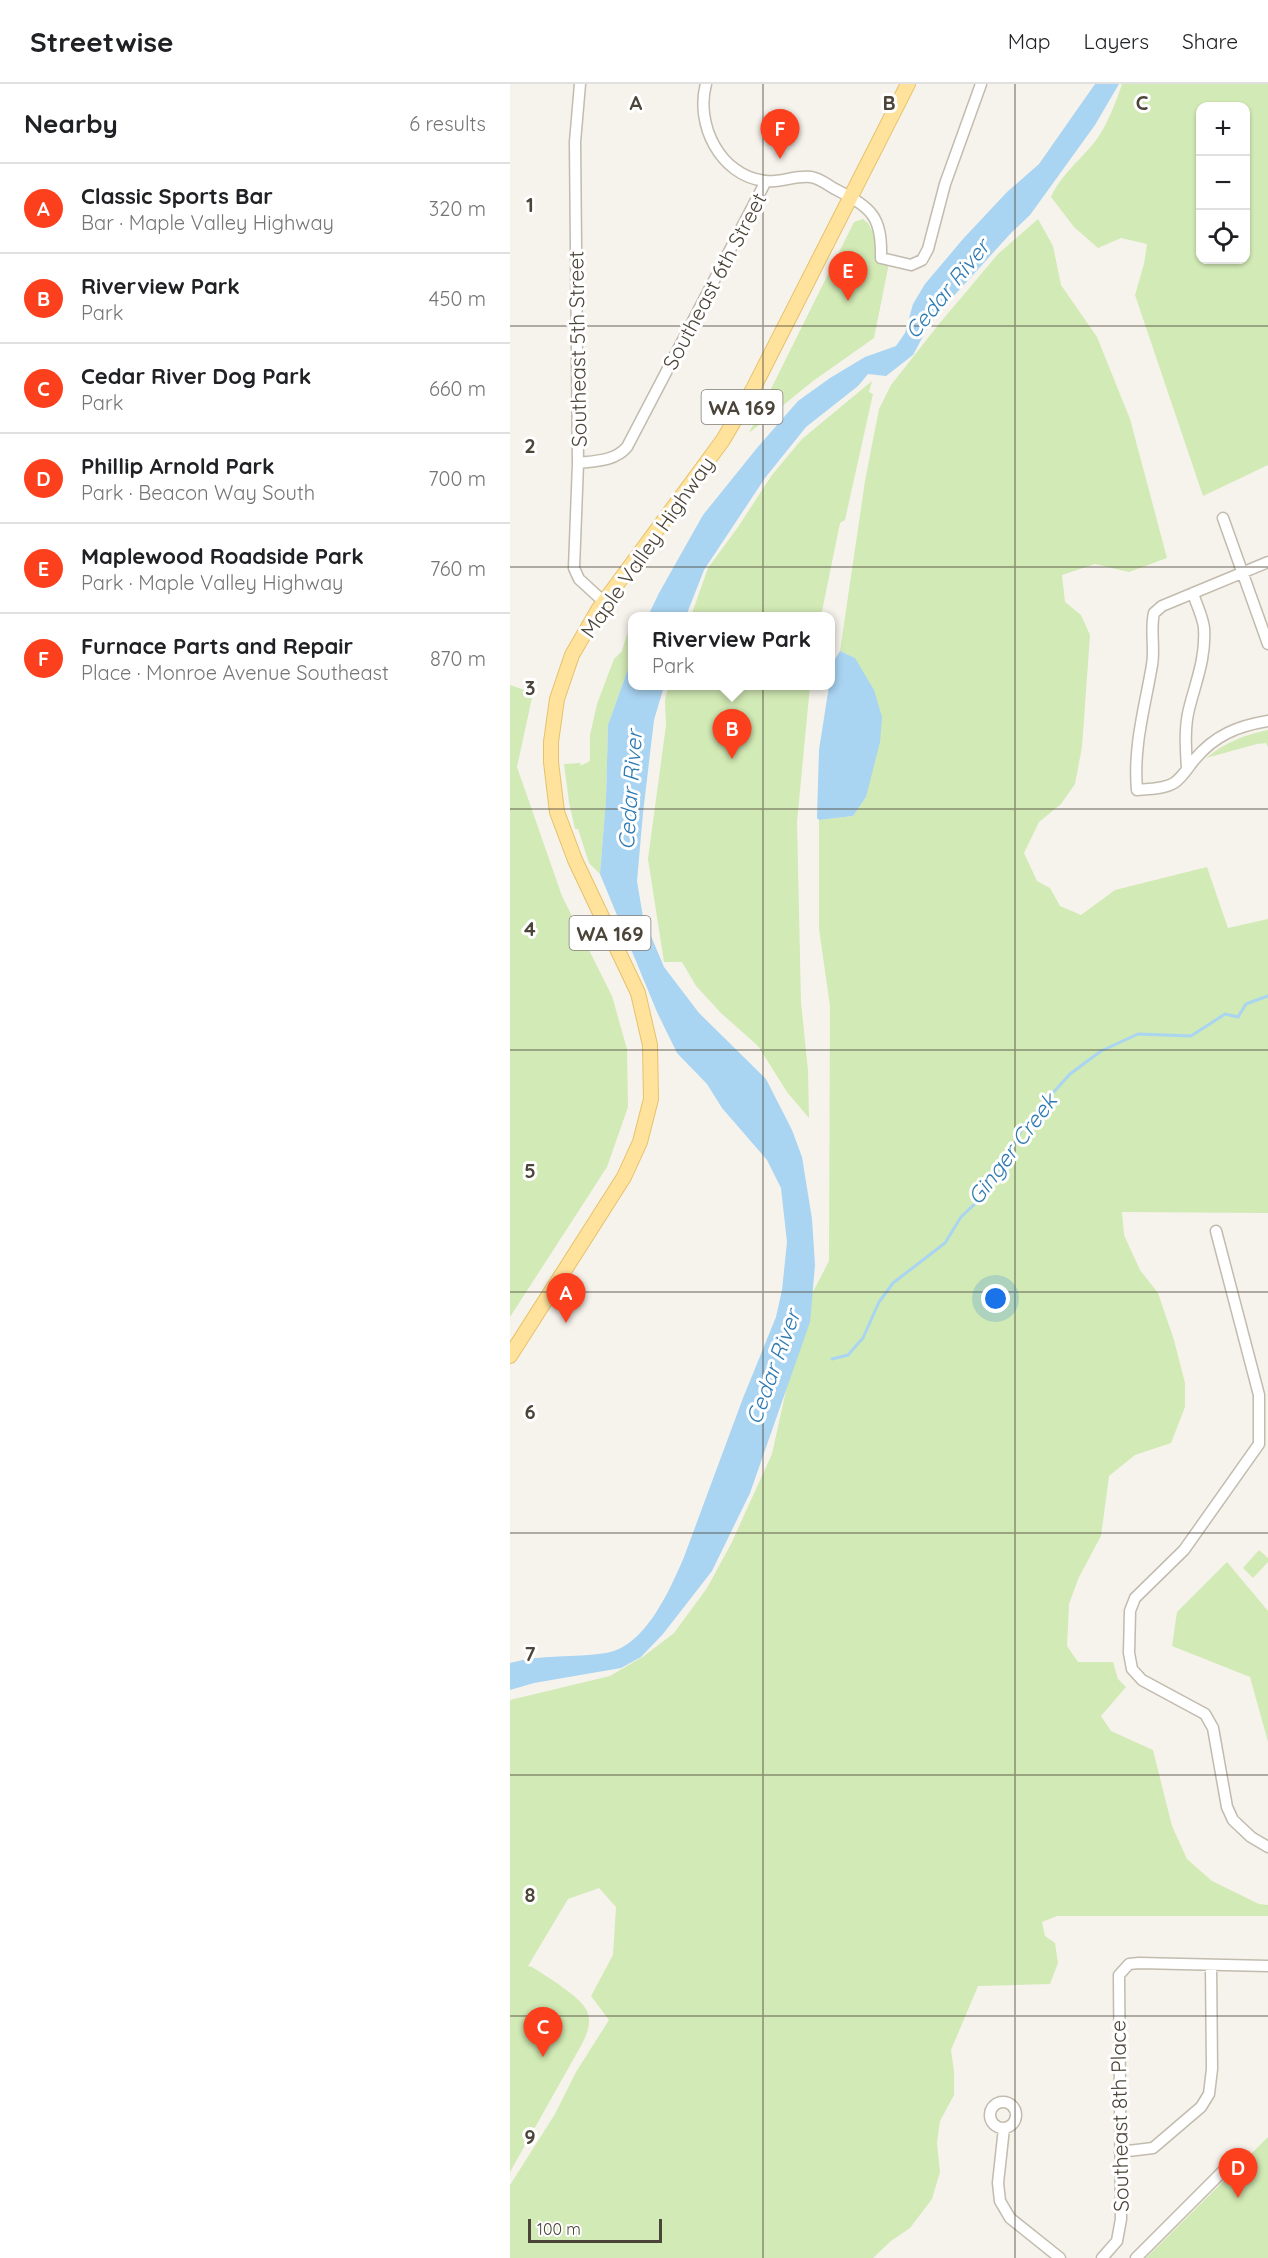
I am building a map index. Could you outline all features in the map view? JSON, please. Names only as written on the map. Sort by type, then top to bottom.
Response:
[{"type":"main road","name":"Maple Valley Highway","points":[[510,1356],[624,1177],[639,1142],[651,1099],[650,1045],[638,993],[564,835],[552,785],[551,742],[557,699],[572,655],[604,602],[723,440],[753,388],[908,84]]},
{"type":"street","name":"Southeast 5th Street","points":[[580,84],[574,142],[578,463],[574,568],[579,579],[604,602]]},
{"type":"street","name":"Southeast 6th Street","points":[[578,463],[611,459],[621,454],[627,447],[766,181],[736,170],[715,147],[702,113],[706,84]]},
{"type":"street","points":[[766,181],[798,176],[813,177],[850,196],[868,208],[879,225],[882,239],[881,258],[911,265],[922,260],[928,249],[945,184],[981,84]]},
{"type":"street","points":[[1223,518],[1268,644]]},
{"type":"street","points":[[1268,562],[1156,610],[1153,617],[1152,662],[1139,729],[1135,768],[1137,790],[1172,785],[1204,748],[1217,738],[1246,725],[1268,721]]},
{"type":"street","points":[[1187,769],[1188,711],[1199,678],[1204,626],[1193,593]]},
{"type":"street","points":[[1216,1231],[1258,1395],[1263,1445],[1184,1550],[1135,1598],[1130,1611],[1129,1653],[1132,1669],[1142,1680],[1205,1714],[1213,1728],[1227,1807],[1233,1820],[1251,1837],[1268,1847]]},
{"type":"street","name":"Southeast 8th Place","points":[[1102,2258],[1117,2241],[1120,2230],[1117,1983],[1119,1975],[1129,1964],[1138,1963],[1211,1965]]},
{"type":"street","points":[[1120,2152],[1153,2148],[1201,2107],[1209,2094],[1212,2069],[1211,1965],[1268,1966]]},
{"type":"street","points":[[1004,2128],[998,2183],[1000,2201],[1010,2217],[1060,2258]]},
{"type":"street","points":[[1136,2258],[1238,2156]]},
{"type":"green space","points":[[1122,84],[1268,84],[1268,465],[1203,496],[1135,295],[1147,244],[1121,238],[1098,248],[1074,227],[1051,197],[1066,174],[1097,139]]},
{"type":"green space","points":[[863,219],[868,223],[889,263],[874,338],[813,381],[749,433],[854,222]]},
{"type":"green space","points":[[1038,219],[1053,246],[1061,285],[1097,337],[1130,419],[1167,558],[1129,572],[1095,564],[1062,575],[1065,602],[1081,615],[1090,635],[1082,747],[1075,784],[1061,804],[1039,822],[1024,853],[1037,881],[1050,888],[1060,906],[1081,915],[1115,890],[1207,867],[1228,928],[1268,919],[1268,1213],[1122,1212],[1124,1235],[1140,1270],[1158,1293],[1174,1340],[1185,1383],[1185,1407],[1171,1443],[1135,1455],[1109,1476],[1101,1536],[1079,1577],[1069,1604],[1067,1646],[1078,1662],[1113,1662],[1118,1679],[1126,1687],[1101,1716],[1111,1731],[1153,1750],[1172,1826],[1187,1859],[1212,1881],[1259,1904],[1268,1905],[1268,1916],[1057,1916],[1042,1922],[1045,1936],[1055,1943],[1058,1963],[1050,1984],[978,1986],[951,2050],[954,2095],[940,2121],[937,2143],[940,2172],[932,2199],[910,2228],[891,2241],[873,2258],[510,2258],[510,2185],[555,2114],[576,2072],[609,2020],[591,1996],[613,1955],[616,1907],[599,1888],[568,1899],[528,1966],[577,1998],[588,2013],[589,2022],[583,2042],[510,2172],[510,1700],[610,1676],[644,1656],[674,1633],[707,1588],[731,1544],[772,1454],[804,1309],[829,1261],[830,1006],[819,929],[819,820],[853,816],[866,797],[855,658],[840,651],[865,481],[879,409],[891,385],[939,324],[998,254]]},
{"type":"green space","points":[[872,381],[869,392],[873,394],[845,520],[840,523],[822,612],[692,612],[708,568],[772,475],[802,439]]},
{"type":"green space","points":[[628,634],[628,669],[608,725],[606,800],[600,874],[589,863],[578,829],[575,829],[564,764],[581,763],[580,766],[590,761],[590,735],[597,704],[614,659],[622,651]]},
{"type":"green space","points":[[510,685],[533,693],[517,767],[562,896],[612,996],[627,1049],[628,1107],[607,1167],[510,1317]]},
{"type":"green space","points":[[667,690],[810,690],[797,822],[801,1002],[808,1071],[809,1118],[787,1092],[758,1046],[721,1013],[696,986],[682,962],[664,962],[648,859],[666,725],[665,701]]},
{"type":"green space","points":[[1268,730],[1268,747],[1266,743],[1257,744],[1206,758],[1236,740]]},
{"type":"green space","points":[[1259,1550],[1268,1558],[1268,1562],[1253,1578],[1243,1568]]},
{"type":"green space","points":[[1227,1562],[1268,1611],[1268,1742],[1250,1677],[1172,1646],[1177,1612]]},
{"type":"green space","points":[[1268,2137],[1268,2258],[1146,2258]]},
{"type":"water","name":"Cedar River","points":[[1095,84],[1119,84],[1095,125],[1030,215],[951,299],[928,327],[913,355],[886,376],[868,374],[858,386],[806,427],[765,478],[704,570],[688,612],[650,612],[703,515],[757,448],[798,401],[865,357],[896,346],[905,333],[913,304],[925,284],[1007,192],[1039,164]]},
{"type":"water","points":[[840,651],[855,658],[874,690],[882,717],[880,742],[866,797],[853,816],[819,820],[817,818],[819,750],[828,690],[835,690],[835,659]]},
{"type":"water","name":"Cedar River","points":[[628,669],[628,690],[663,690],[654,720],[637,881],[643,917],[664,967],[699,1013],[766,1079],[792,1130],[802,1157],[812,1219],[815,1265],[810,1322],[750,1493],[712,1571],[663,1634],[641,1657],[621,1668],[534,1683],[510,1690],[510,1663],[534,1658],[606,1653],[620,1649],[644,1629],[654,1615],[684,1557],[743,1398],[776,1317],[782,1290],[787,1242],[781,1188],[767,1160],[722,1108],[707,1084],[677,1053],[657,1012],[600,874],[606,799],[608,725]]},
{"type":"waterway","name":"Ginger Creek","points":[[832,1359],[848,1355],[863,1338],[879,1302],[893,1283],[945,1243],[961,1217],[981,1198],[1001,1170],[1024,1125],[1070,1074],[1101,1051],[1138,1034],[1191,1036],[1225,1014],[1238,1017],[1246,1004],[1268,996]]},
{"type":"place","name":"Furnace Parts and Repair","points":[[780,159]]},
{"type":"place","name":"Maplewood Roadside Park","points":[[848,301]]},
{"type":"place","name":"Riverview Park","points":[[732,759]]},
{"type":"place","name":"Classic Sports Bar","points":[[566,1323]]},
{"type":"place","name":"Cedar River Dog Park","points":[[543,2057]]},
{"type":"place","name":"Phillip Arnold Park","points":[[1238,2198]]}]
